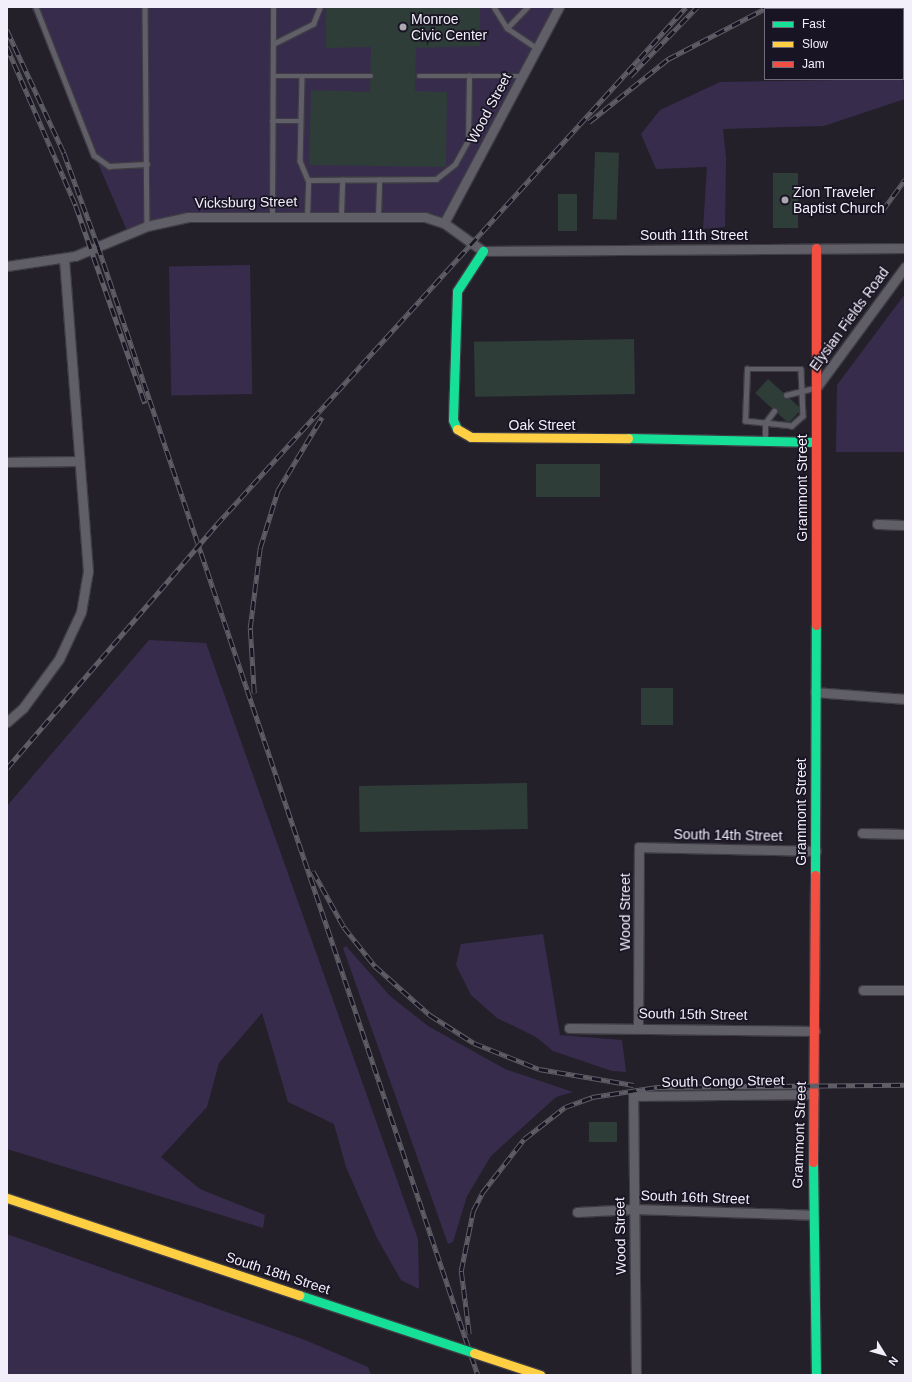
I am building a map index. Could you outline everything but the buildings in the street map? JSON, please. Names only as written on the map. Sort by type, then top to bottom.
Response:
[{"type":"street","name":"Wood Street","points":[[444,223],[559,7]]},
{"type":"street","name":"Vicksburg Street","points":[[7,266],[64,258],[147,226],[188,217],[378,215],[425,217],[444,223],[483,251]]},
{"type":"street","name":"Grammont Street","points":[[816,248],[814,692],[816,851],[815,1031],[811,1215],[816,1375]]},
{"type":"street","name":"South 11th Street","points":[[483,251],[905,248]]},
{"type":"street","name":"Oak Street","points":[[483,251],[457,291],[452,420],[458,430],[484,439],[765,438],[816,442]]},
{"type":"street","points":[[7,722],[23,708],[59,659],[81,612],[88,571],[78,461],[64,258]]},
{"type":"street","name":"Elysian Fields Road","points":[[816,388],[905,267]]},
{"type":"street","points":[[7,462],[78,461]]},
{"type":"street","points":[[877,524],[905,525]]},
{"type":"street","points":[[814,692],[905,699]]},
{"type":"street","points":[[862,833],[905,834]]},
{"type":"street","name":"Wood Street","points":[[638,1026],[639,846]]},
{"type":"street","name":"South 14th Street","points":[[639,846],[816,851]]},
{"type":"street","points":[[863,990],[905,990]]},
{"type":"street","name":"South 15th Street","points":[[569,1028],[638,1026],[815,1031]]},
{"type":"street","name":"South Congo Street","points":[[633,1096],[814,1094]]},
{"type":"street","name":"Wood Street","points":[[633,1096],[636,1375]]},
{"type":"street","name":"South 18th Street","points":[[7,1198],[540,1375]]},
{"type":"street","name":"South 16th Street","points":[[578,1212],[634,1209],[811,1215]]},
{"type":"lane","points":[[36,7],[94,154],[109,166],[147,164]]},
{"type":"lane","points":[[145,7],[147,226]]},
{"type":"lane","points":[[272,216],[273,7]]},
{"type":"lane","points":[[273,44],[313,24],[320,7]]},
{"type":"lane","points":[[494,7],[507,28],[537,48]]},
{"type":"lane","points":[[507,28],[527,7]]},
{"type":"lane","points":[[273,76],[371,76]]},
{"type":"lane","points":[[302,76],[300,161],[308,180],[307,216]]},
{"type":"lane","points":[[419,76],[522,76]]},
{"type":"lane","points":[[308,180],[436,179],[454,164],[468,141],[469,76]]},
{"type":"lane","points":[[272,120],[301,121]]},
{"type":"lane","points":[[342,180],[342,215]]},
{"type":"lane","points":[[378,215],[379,180]]},
{"type":"lane","points":[[747,369],[801,369],[802,389],[802,416],[792,426],[746,421],[747,369]]},
{"type":"lane","points":[[786,395],[802,389],[816,388]]},
{"type":"lane","points":[[765,438],[765,423],[774,411]]},
{"type":"shaded area","name":"Monroe Civic Center","points":[[31,7],[559,7],[444,223],[425,217],[188,217],[128,233]]},
{"type":"shaded area","points":[[904,80],[905,99],[824,126],[723,129],[726,158],[725,227],[703,229],[707,167],[656,169],[641,134],[660,110],[720,82]]},
{"type":"shaded area","points":[[250,265],[252,394],[171,395],[169,266]]},
{"type":"shaded area","points":[[905,294],[905,452],[836,452],[837,385]]},
{"type":"shaded area","points":[[149,640],[206,643],[418,1239],[419,1289],[401,1280],[377,1238],[346,1167],[334,1124],[288,1102],[262,1013],[219,1063],[207,1107],[161,1157],[200,1189],[265,1215],[263,1228],[7,1149],[7,806]]},
{"type":"shaded area","points":[[543,934],[560,1035],[622,1040],[626,1072],[612,1071],[553,1051],[536,1037],[497,1018],[471,995],[456,965],[461,944]]},
{"type":"shaded area","points":[[346,946],[390,996],[428,1026],[505,1069],[573,1092],[556,1097],[491,1156],[467,1196],[453,1242],[448,1244],[343,948]]},
{"type":"shaded area","points":[[7,1234],[305,1340],[368,1367],[371,1375],[7,1375]]},
{"type":"railway","points":[[7,768],[216,525],[686,7]]},
{"type":"railway","points":[[630,76],[697,7]]},
{"type":"railway","points":[[589,122],[668,59],[764,9]]},
{"type":"railway","points":[[7,30],[64,153],[98,246],[478,1375]]},
{"type":"railway","points":[[7,47],[76,206],[145,403]]},
{"type":"railway","points":[[882,211],[905,179]]},
{"type":"railway","points":[[254,693],[250,628],[260,548],[278,490],[322,417]]},
{"type":"railway","points":[[313,871],[344,927],[375,966],[430,1015],[474,1043],[539,1069],[634,1085]]},
{"type":"railway","points":[[469,1334],[461,1271],[473,1211],[482,1193],[524,1139],[565,1107],[592,1097],[657,1087],[905,1085]]},
{"type":"traffic: fast","points":[[457,429],[453,420],[457,291],[483,251]]},
{"type":"traffic: fast","points":[[628,438],[816,442]]},
{"type":"traffic: fast","points":[[815,875],[816,625]]},
{"type":"traffic: fast","points":[[813,1162],[816,1375]]},
{"type":"traffic: fast","points":[[299,1295],[474,1353]]},
{"type":"traffic: slow","points":[[457,429],[471,437],[628,438]]},
{"type":"traffic: slow","points":[[7,1198],[299,1295]]},
{"type":"traffic: slow","points":[[474,1353],[540,1375]]},
{"type":"traffic: jam","points":[[816,248],[816,625]]},
{"type":"traffic: jam","points":[[813,1162],[815,875]]},
{"type":"place","name":"Monroe Civic Center","points":[[403,27]]},
{"type":"place","name":"Zion Traveler Baptist Church","points":[[785,200]]}]
